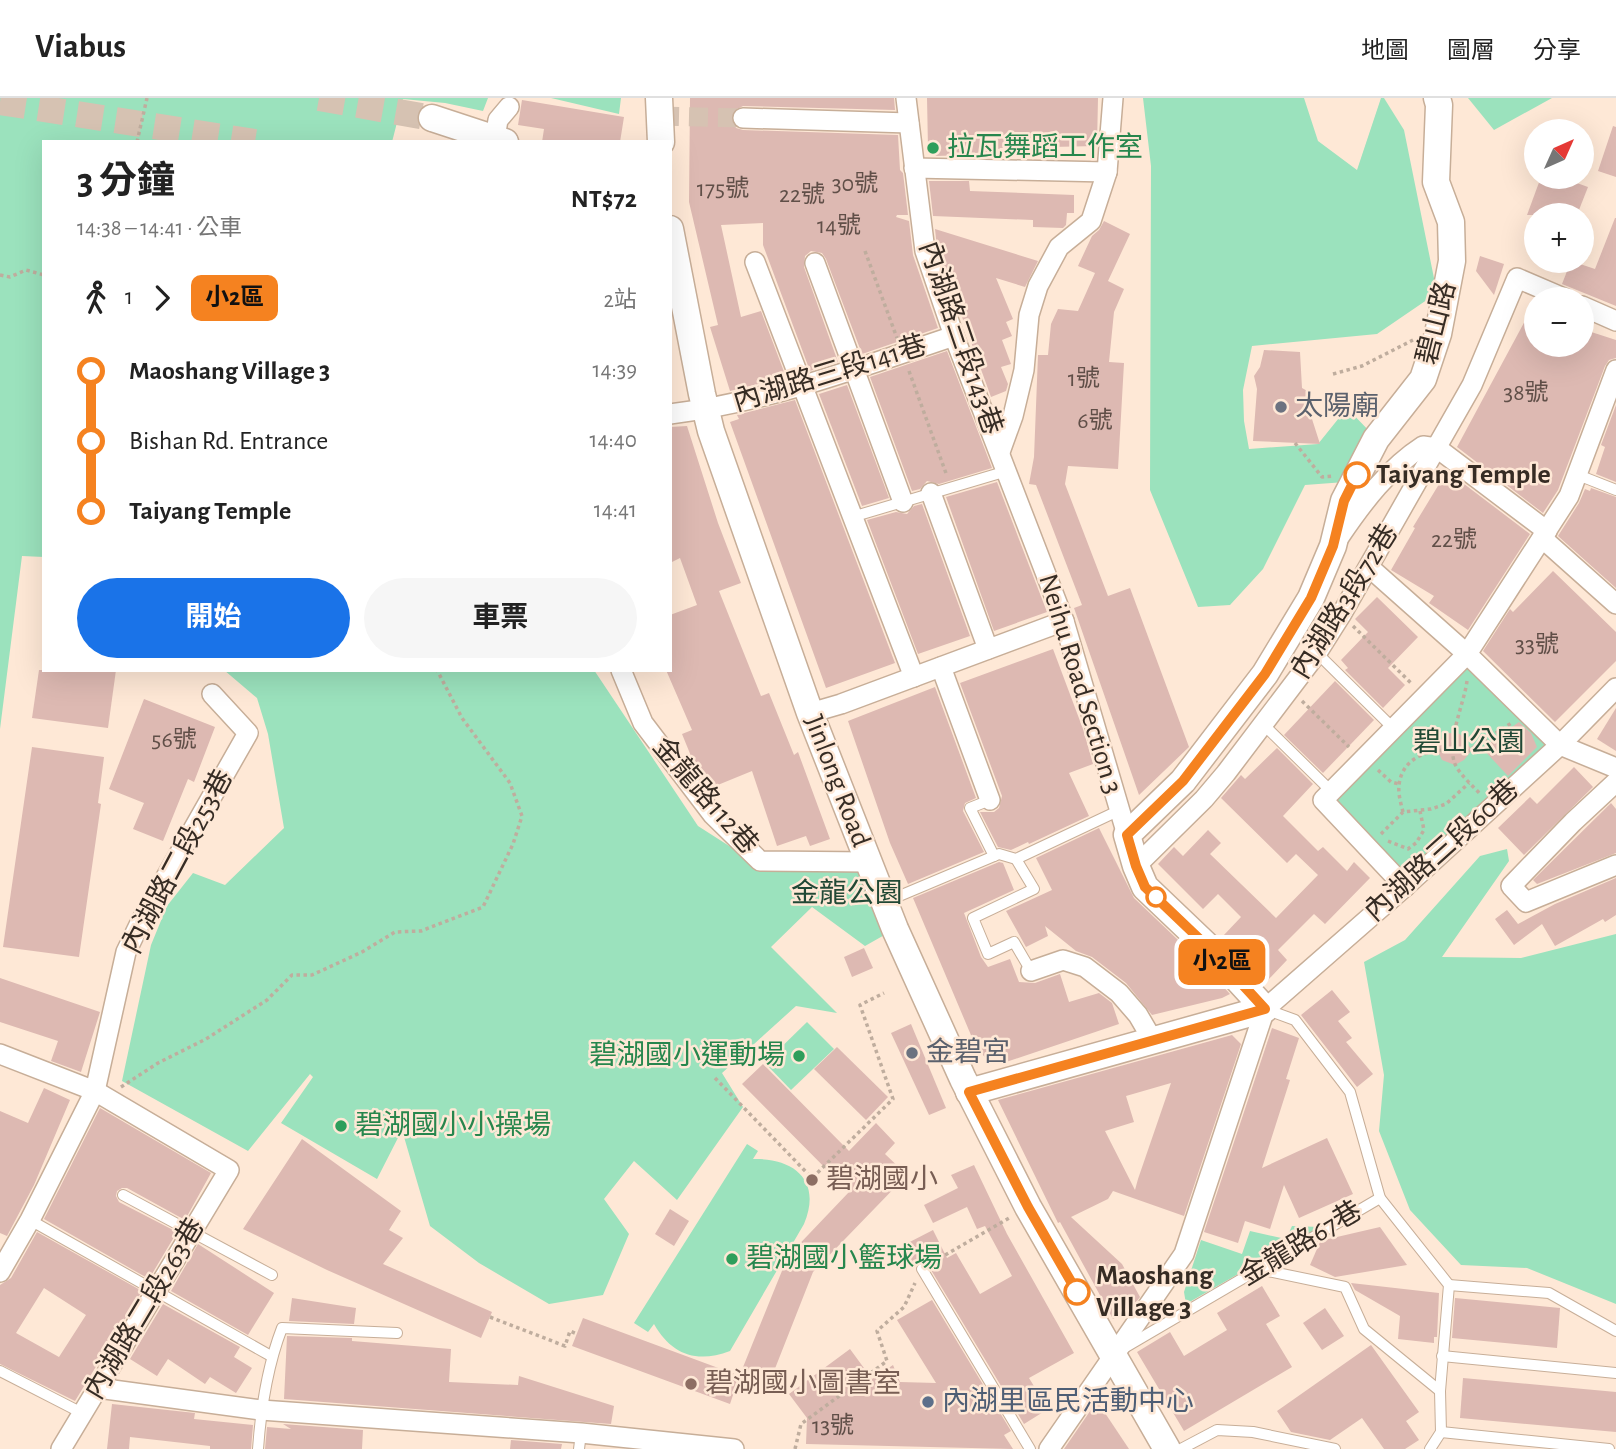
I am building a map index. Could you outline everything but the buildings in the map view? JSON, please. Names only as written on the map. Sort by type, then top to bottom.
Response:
[{"type":"street","points":[[659,98],[661,140]]},
{"type":"street","name":"內湖路三段143巷","points":[[906,98],[925,251],[954,335],[1004,461]]},
{"type":"street","points":[[1004,461],[1024,370],[1029,315],[1038,286],[1059,247],[1091,221],[1107,172],[1113,98]]},
{"type":"street","name":"碧山路","points":[[1123,822],[1183,781],[1265,674],[1311,598],[1333,546],[1344,501],[1376,439],[1423,379],[1440,325],[1452,261],[1451,222],[1436,182],[1437,98]]},
{"type":"street","points":[[441,127],[491,139],[502,112],[509,107]]},
{"type":"street","points":[[743,118],[909,123]]},
{"type":"street","points":[[914,168],[1107,172]]},
{"type":"street","name":"Jinlong Road","points":[[672,239],[705,410],[810,713],[884,902],[969,1092],[1028,1207],[1167,1449]]},
{"type":"street","points":[[755,262],[914,677]]},
{"type":"street","points":[[815,263],[903,502]]},
{"type":"street","name":"內湖路3段72巷","points":[[1136,866],[1204,799],[1264,725],[1317,653],[1472,385],[1517,278],[1538,287]]},
{"type":"street","points":[[1594,311],[1616,321]]},
{"type":"street","name":"內湖路三段141巷","points":[[705,410],[803,386],[954,335]]},
{"type":"street","points":[[1405,887],[1324,800],[1467,654],[1569,496],[1610,406],[1616,370]]},
{"type":"street","points":[[672,414],[705,410]]},
{"type":"street","points":[[1333,546],[1351,519],[1406,457],[1423,446],[1437,448],[1545,534],[1616,604]]},
{"type":"street","name":"Neihu Road Section 3","points":[[1004,461],[1064,621],[1136,866],[1145,887],[1209,948],[1265,1009]]},
{"type":"street","points":[[931,493],[988,649]]},
{"type":"street","points":[[1368,566],[1467,654],[1560,745],[1616,768]]},
{"type":"street","points":[[810,713],[1064,621]]},
{"type":"street","points":[[941,667],[990,800]]},
{"type":"street","name":"金龍路112巷","points":[[622,672],[643,723],[713,815],[761,861],[869,862]]},
{"type":"street","name":"內湖路三段60巷","points":[[1265,1009],[1405,887],[1560,745],[1616,688]]},
{"type":"street","name":"內湖路二段253巷","points":[[0,1272],[11,1245],[30,1220],[100,1094],[125,952],[248,733],[212,694]]},
{"type":"street","points":[[1616,782],[1511,886],[1526,902],[1616,865]]},
{"type":"street","points":[[1031,971],[1063,960],[1085,967],[1119,993],[1138,1015],[1152,1039]]},
{"type":"street","points":[[969,1092],[1265,1009]]},
{"type":"street","points":[[1049,1449],[1184,1254],[1265,1009]]},
{"type":"street","points":[[0,1054],[100,1094]]},
{"type":"street","name":"內湖路二段263巷","points":[[61,1449],[229,1170],[100,1094]]},
{"type":"street","points":[[98,1388],[261,1410],[580,1441],[734,1449]]},
{"type":"lane","points":[[852,517],[931,493],[1004,461]]},
{"type":"lane","points":[[1578,475],[1616,490]]},
{"type":"lane","points":[[1317,653],[1394,729]]},
{"type":"lane","points":[[1264,725],[1332,792]]},
{"type":"lane","points":[[990,800],[970,808],[995,856]]},
{"type":"lane","points":[[884,902],[999,853],[1016,859],[1123,822]]},
{"type":"lane","points":[[1016,859],[1034,889],[973,918],[988,954],[1014,942],[1031,971]]},
{"type":"lane","points":[[1265,1009],[1294,1020],[1350,1092],[1380,1198],[1449,1285],[1440,1391],[1441,1432],[1430,1449]]},
{"type":"lane","points":[[123,1195],[272,1275]]},
{"type":"lane","name":"金龍路67巷","points":[[1113,1354],[1380,1198]]},
{"type":"lane","points":[[30,1220],[271,1356]]},
{"type":"lane","points":[[922,1269],[1030,1449]]},
{"type":"lane","points":[[1258,1269],[1345,1287],[1364,1329],[1440,1391]]},
{"type":"lane","points":[[1449,1285],[1549,1293],[1616,1331]]},
{"type":"lane","points":[[258,1449],[261,1410],[271,1356],[282,1328],[397,1333]]},
{"type":"lane","points":[[1442,1356],[1616,1373]]},
{"type":"lane","points":[[0,1370],[82,1413]]},
{"type":"lane","points":[[1181,1449],[1217,1430],[1253,1432],[1335,1449]]},
{"type":"lane","points":[[1441,1432],[1609,1449]]},
{"type":"path","points":[[137,140],[147,98]]},
{"type":"path","points":[[0,275],[10,277],[26,270],[42,274]]},
{"type":"path","points":[[1333,374],[1373,361],[1440,325]]},
{"type":"path","points":[[1295,443],[1322,477],[1357,475]]},
{"type":"path","points":[[1341,615],[1425,697]]},
{"type":"path","points":[[1467,654],[1469,659],[1465,698],[1454,733],[1455,765],[1491,806]]},
{"type":"path","points":[[100,1094],[206,1039],[267,1000],[292,975],[312,975],[362,952],[395,932],[421,931],[483,907],[513,844],[522,816],[510,783],[462,718],[438,672]]},
{"type":"path","points":[[1291,690],[1391,782],[1399,784]]},
{"type":"path","points":[[1403,812],[1399,784],[1406,765],[1416,757],[1430,752],[1453,749],[1468,751],[1521,717]]},
{"type":"path","points":[[1420,810],[1424,830],[1416,843],[1408,849],[1376,838],[1403,812],[1446,804],[1469,783]]},
{"type":"path","points":[[715,1078],[812,1178],[893,1099],[860,1005],[884,993]]},
{"type":"path","points":[[795,1449],[801,1424],[887,1361],[877,1331],[904,1307],[922,1269],[990,1229]]},
{"type":"path","points":[[788,1269],[793,1257]]},
{"type":"path","points":[[490,1317],[565,1346],[570,1331],[577,1334]]},
{"type":"green space","points":[[0,98],[488,98],[483,111],[445,103],[403,99],[393,140],[42,140],[42,557],[22,556],[0,729]]},
{"type":"green space","points":[[551,98],[621,98],[619,114]]},
{"type":"green space","points":[[1143,98],[1304,98],[1318,141],[1357,170],[1381,98],[1384,98],[1404,130],[1437,293],[1377,334],[1252,346],[1243,390],[1244,421],[1249,449],[1318,444],[1347,408],[1373,435],[1345,482],[1305,485],[1263,569],[1230,605],[1198,607],[1150,490],[1151,166]]},
{"type":"green space","points":[[1468,98],[1552,98],[1494,130]]},
{"type":"green space","name":"碧山公園","points":[[1469,658],[1556,744],[1406,881],[1331,801]]},
{"type":"green space","name":"金龍公園","points":[[226,672],[595,672],[698,826],[765,869],[869,862],[895,929],[865,946],[812,907],[771,947],[837,1013],[796,1006],[722,1073],[743,1107],[677,1200],[634,1161],[604,1199],[629,1234],[603,1295],[549,1304],[479,1263],[430,1226],[402,1130],[377,1179],[281,1123],[313,1077],[310,1074],[248,1151],[122,1081],[151,945],[167,906],[193,873],[225,885],[284,828],[268,734],[257,698]]},
{"type":"green space","points":[[1507,849],[1509,861],[1442,957],[1521,958],[1616,934],[1616,1304],[1527,1268],[1461,1265],[1410,1210],[1379,1131],[1384,1075],[1364,962],[1405,940],[1480,856]]},
{"type":"green space","name":"碧湖國小運動場","points":[[807,1022],[834,1049],[791,1090],[765,1063]]},
{"type":"green space","points":[[747,1144],[758,1151],[753,1159],[781,1163],[801,1175],[810,1196],[809,1209],[804,1224],[730,1351],[706,1356],[686,1354],[668,1343],[654,1324],[648,1332],[634,1323]]},
{"type":"green space","points":[[1292,1226],[1320,1227],[1186,1304],[1184,1292],[1201,1240],[1242,1254],[1250,1231],[1286,1239]]},
{"type":"tunnel","points":[[319,98],[432,118]]},
{"type":"tunnel","points":[[0,102],[242,140]]},
{"type":"tunnel","points":[[660,116],[743,118]]},
{"type":"bus line","name":"小2區","points":[[1077,1292],[1028,1207],[969,1092],[1265,1009],[1209,948],[1145,887],[1127,835],[1183,781],[1265,674],[1311,598],[1333,546],[1344,501],[1357,475]]},
{"type":"place","name":"拉瓦舞蹈工作室","points":[[933,148]]},
{"type":"place","name":"太陽廟","points":[[1281,407]]},
{"type":"place","name":"Taiyang Temple","points":[[1357,475]]},
{"type":"place","name":"金碧宮","points":[[912,1053]]},
{"type":"place","name":"碧湖國小運動場","points":[[799,1056]]},
{"type":"place","name":"碧湖國小小操場","points":[[341,1126]]},
{"type":"place","name":"碧湖國小","points":[[812,1180]]},
{"type":"place","name":"碧湖國小籃球場","points":[[732,1259]]},
{"type":"place","name":"Maoshang Village 3","points":[[1077,1292]]},
{"type":"place","name":"碧湖國小圖書室","points":[[691,1384]]},
{"type":"place","name":"內湖里區民活動中心","points":[[928,1402]]}]
